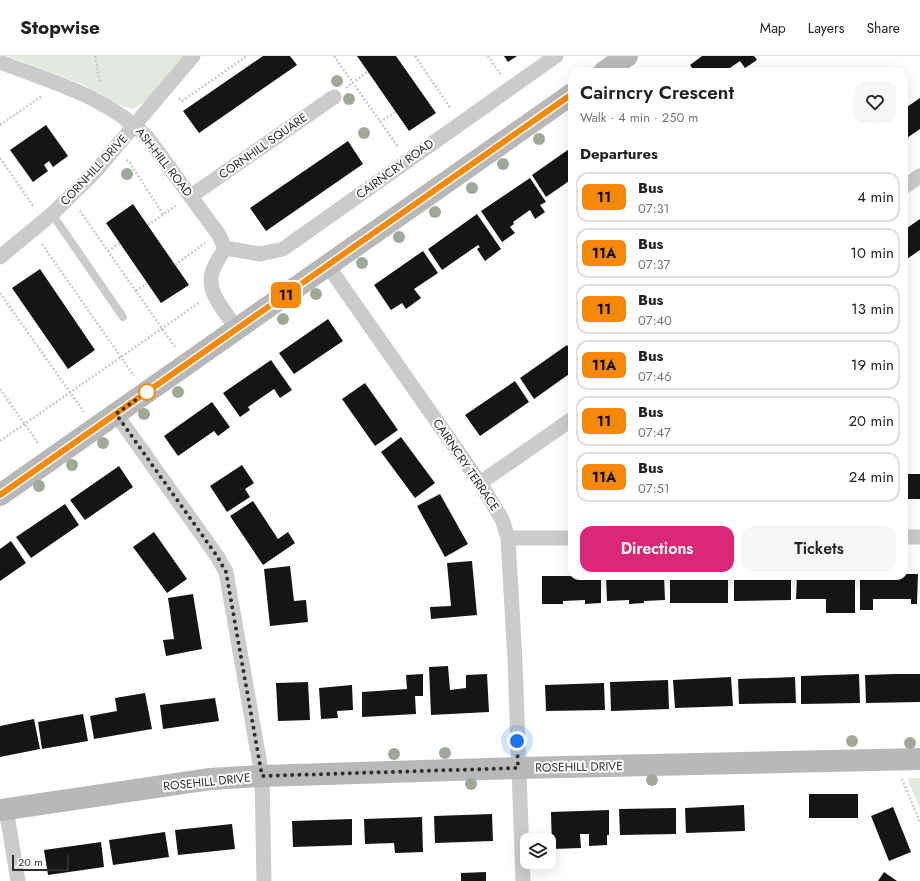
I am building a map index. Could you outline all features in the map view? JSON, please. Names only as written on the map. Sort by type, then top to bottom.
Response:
[{"type":"street","name":"CORNHILL DRIVE","points":[[0,256],[70,197],[114,150],[193,56]]},
{"type":"street","name":"CAIRNCRY ROAD","points":[[225,248],[260,254],[283,249],[556,56]]},
{"type":"street","points":[[610,68],[627,56]]},
{"type":"street","name":"ASH-HILL ROAD","points":[[0,62],[58,84],[104,104],[135,125],[157,148],[218,233],[225,248]]},
{"type":"street","name":"CORNHILL SQUARE","points":[[191,196],[334,97]]},
{"type":"street","points":[[0,495],[568,97]]},
{"type":"street","points":[[908,184],[920,176]]},
{"type":"street","points":[[225,248],[212,273],[211,283],[213,292],[237,330]]},
{"type":"street","name":"CAIRNCRY TERRACE","points":[[328,266],[480,483],[502,519],[508,538],[515,661],[523,881]]},
{"type":"street","points":[[116,414],[217,556],[226,572],[262,776],[264,881]]},
{"type":"street","points":[[480,483],[568,422]]},
{"type":"street","points":[[908,537],[920,537]]},
{"type":"street","points":[[508,538],[568,538]]},
{"type":"street","name":"ROSEHILL DRIVE","points":[[3,809],[210,779],[262,776],[518,768],[920,759]]},
{"type":"street","points":[[3,809],[18,881]]},
{"type":"lane","points":[[43,221],[123,317]]},
{"type":"path","points":[[95,56],[104,104]]},
{"type":"path","points":[[170,84],[182,101],[247,56]]},
{"type":"path","points":[[334,56],[407,161]]},
{"type":"path","points":[[415,56],[460,123]]},
{"type":"path","points":[[488,56],[511,89]]},
{"type":"path","points":[[353,83],[368,72]]},
{"type":"path","points":[[0,125],[58,84]]},
{"type":"path","points":[[380,122],[396,112]]},
{"type":"path","points":[[114,150],[130,164],[163,214]]},
{"type":"path","points":[[0,158],[43,221],[121,357],[146,393]]},
{"type":"path","points":[[148,225],[191,196]]},
{"type":"path","points":[[70,197],[187,364]]},
{"type":"path","points":[[175,265],[218,233]]},
{"type":"path","points":[[108,251],[120,243]]},
{"type":"path","points":[[136,291],[148,283]]},
{"type":"path","points":[[0,441],[213,292]]},
{"type":"path","points":[[0,293],[95,428]]},
{"type":"path","points":[[0,389],[50,460]]},
{"type":"path","points":[[893,759],[920,822]]},
{"type":"shaded area","points":[[8,56],[184,56],[154,93],[133,109],[122,106],[82,84]]},
{"type":"shaded area","points":[[907,778],[920,778],[920,808]]},
{"type":"building","points":[[263,56],[290,56],[297,65],[199,133],[183,111]]},
{"type":"building","points":[[357,56],[396,56],[436,113],[409,131]]},
{"type":"building","points":[[504,56],[517,56],[508,62]]},
{"type":"building","points":[[702,56],[754,56],[757,60],[745,68],[740,61],[730,68],[692,68],[690,65]]},
{"type":"building","points":[[920,98],[920,129],[908,137],[908,106]]},
{"type":"building","points":[[46,125],[68,156],[53,167],[49,161],[44,165],[48,171],[33,182],[10,150]]},
{"type":"building","points":[[348,141],[363,164],[266,231],[250,208]]},
{"type":"building","points":[[568,150],[568,182],[546,197],[532,175]]},
{"type":"building","points":[[530,178],[546,202],[540,205],[545,212],[535,219],[530,210],[513,222],[514,224],[510,227],[515,233],[502,242],[481,211]]},
{"type":"building","points":[[133,204],[189,285],[161,303],[106,223]]},
{"type":"building","points":[[477,214],[501,249],[485,261],[477,249],[480,247],[478,245],[442,270],[428,249]]},
{"type":"building","points":[[920,219],[920,250],[908,258],[908,227]]},
{"type":"building","points":[[423,251],[438,273],[414,289],[421,298],[406,309],[402,303],[391,310],[374,285]]},
{"type":"building","points":[[40,269],[95,350],[68,369],[12,288]]},
{"type":"building","points":[[328,319],[343,341],[294,374],[279,353]]},
{"type":"building","points":[[567,345],[568,375],[534,399],[520,378]]},
{"type":"building","points":[[271,360],[292,390],[280,398],[274,389],[248,407],[250,410],[240,417],[223,393]]},
{"type":"building","points":[[515,381],[529,402],[480,436],[465,415]]},
{"type":"building","points":[[365,383],[398,430],[375,446],[342,399]]},
{"type":"building","points":[[212,402],[230,427],[218,436],[214,431],[178,456],[164,436]]},
{"type":"building","points":[[401,437],[435,483],[415,498],[381,452]]},
{"type":"building","points":[[242,465],[254,483],[245,489],[250,497],[227,512],[210,486]]},
{"type":"building","points":[[119,466],[133,487],[85,520],[70,500]]},
{"type":"building","points":[[908,474],[920,474],[920,499],[908,499]]},
{"type":"building","points":[[440,494],[468,544],[445,557],[417,506]]},
{"type":"building","points":[[253,501],[278,539],[288,532],[295,543],[263,565],[230,516]]},
{"type":"building","points":[[65,504],[79,525],[31,558],[16,537]]},
{"type":"building","points":[[154,532],[187,579],[167,593],[133,547]]},
{"type":"building","points":[[11,541],[26,563],[0,581],[0,549]]},
{"type":"building","points":[[472,561],[477,615],[431,619],[430,607],[451,606],[447,563]]},
{"type":"building","points":[[290,566],[294,601],[306,600],[308,622],[270,626],[264,569]]},
{"type":"building","points":[[908,574],[918,574],[917,604],[911,604],[911,599],[873,599],[873,610],[860,610],[860,580],[908,580]]},
{"type":"building","points":[[542,576],[568,576],[568,580],[601,580],[601,603],[585,604],[585,600],[563,601],[563,604],[542,604]]},
{"type":"building","points":[[606,580],[664,580],[665,600],[644,601],[644,603],[629,604],[629,600],[607,601]]},
{"type":"building","points":[[670,580],[728,580],[728,603],[670,603]]},
{"type":"building","points":[[734,580],[791,580],[791,600],[734,601]]},
{"type":"building","points":[[797,580],[855,580],[855,613],[826,613],[826,599],[796,599]]},
{"type":"building","points":[[193,594],[202,649],[166,656],[163,640],[174,639],[168,598]]},
{"type":"building","points":[[448,666],[450,690],[466,688],[466,675],[487,674],[489,712],[431,715],[429,667]]},
{"type":"building","points":[[423,674],[423,696],[415,696],[416,714],[362,717],[362,692],[407,689],[406,675]]},
{"type":"building","points":[[859,674],[860,703],[801,704],[801,676]]},
{"type":"building","points":[[920,674],[920,702],[866,703],[865,675]]},
{"type":"building","points":[[731,677],[733,706],[675,708],[673,680]]},
{"type":"building","points":[[795,677],[796,703],[739,704],[738,679]]},
{"type":"building","points":[[668,680],[669,709],[611,711],[610,682]]},
{"type":"building","points":[[308,682],[310,720],[278,721],[276,683]]},
{"type":"building","points":[[604,683],[605,710],[546,711],[545,685]]},
{"type":"building","points":[[352,685],[353,710],[337,711],[338,718],[321,719],[319,688]]},
{"type":"building","points":[[145,693],[152,729],[94,739],[90,716],[117,711],[115,698]]},
{"type":"building","points":[[215,698],[219,721],[163,729],[160,705]]},
{"type":"building","points":[[83,714],[88,741],[42,749],[38,722]]},
{"type":"building","points":[[34,719],[40,749],[0,757],[0,726]]},
{"type":"building","points":[[809,794],[858,794],[858,818],[809,818]]},
{"type":"building","points":[[744,805],[745,831],[686,833],[685,808]]},
{"type":"building","points":[[893,807],[911,852],[889,861],[871,816]]},
{"type":"building","points":[[676,808],[676,834],[620,835],[619,809]]},
{"type":"building","points":[[609,810],[609,835],[607,835],[607,845],[589,846],[589,834],[580,834],[581,848],[556,849],[556,833],[552,833],[551,812]]},
{"type":"building","points":[[492,814],[493,841],[435,843],[434,816]]},
{"type":"building","points":[[422,817],[423,852],[395,853],[394,843],[365,844],[364,819]]},
{"type":"building","points":[[352,819],[352,845],[293,847],[292,821]]},
{"type":"building","points":[[232,824],[235,849],[178,855],[175,830]]},
{"type":"building","points":[[165,832],[169,857],[113,865],[109,840]]},
{"type":"building","points":[[101,842],[104,867],[48,875],[44,850]]},
{"type":"building","points":[[486,872],[486,881],[461,881],[461,873]]},
{"type":"building","points":[[884,872],[897,881],[878,881]]},
{"type":"bus line","name":"11","points":[[0,495],[568,97]]},
{"type":"route","points":[[147,392],[116,414],[217,556],[226,572],[262,776],[518,768],[517,741]]}]
